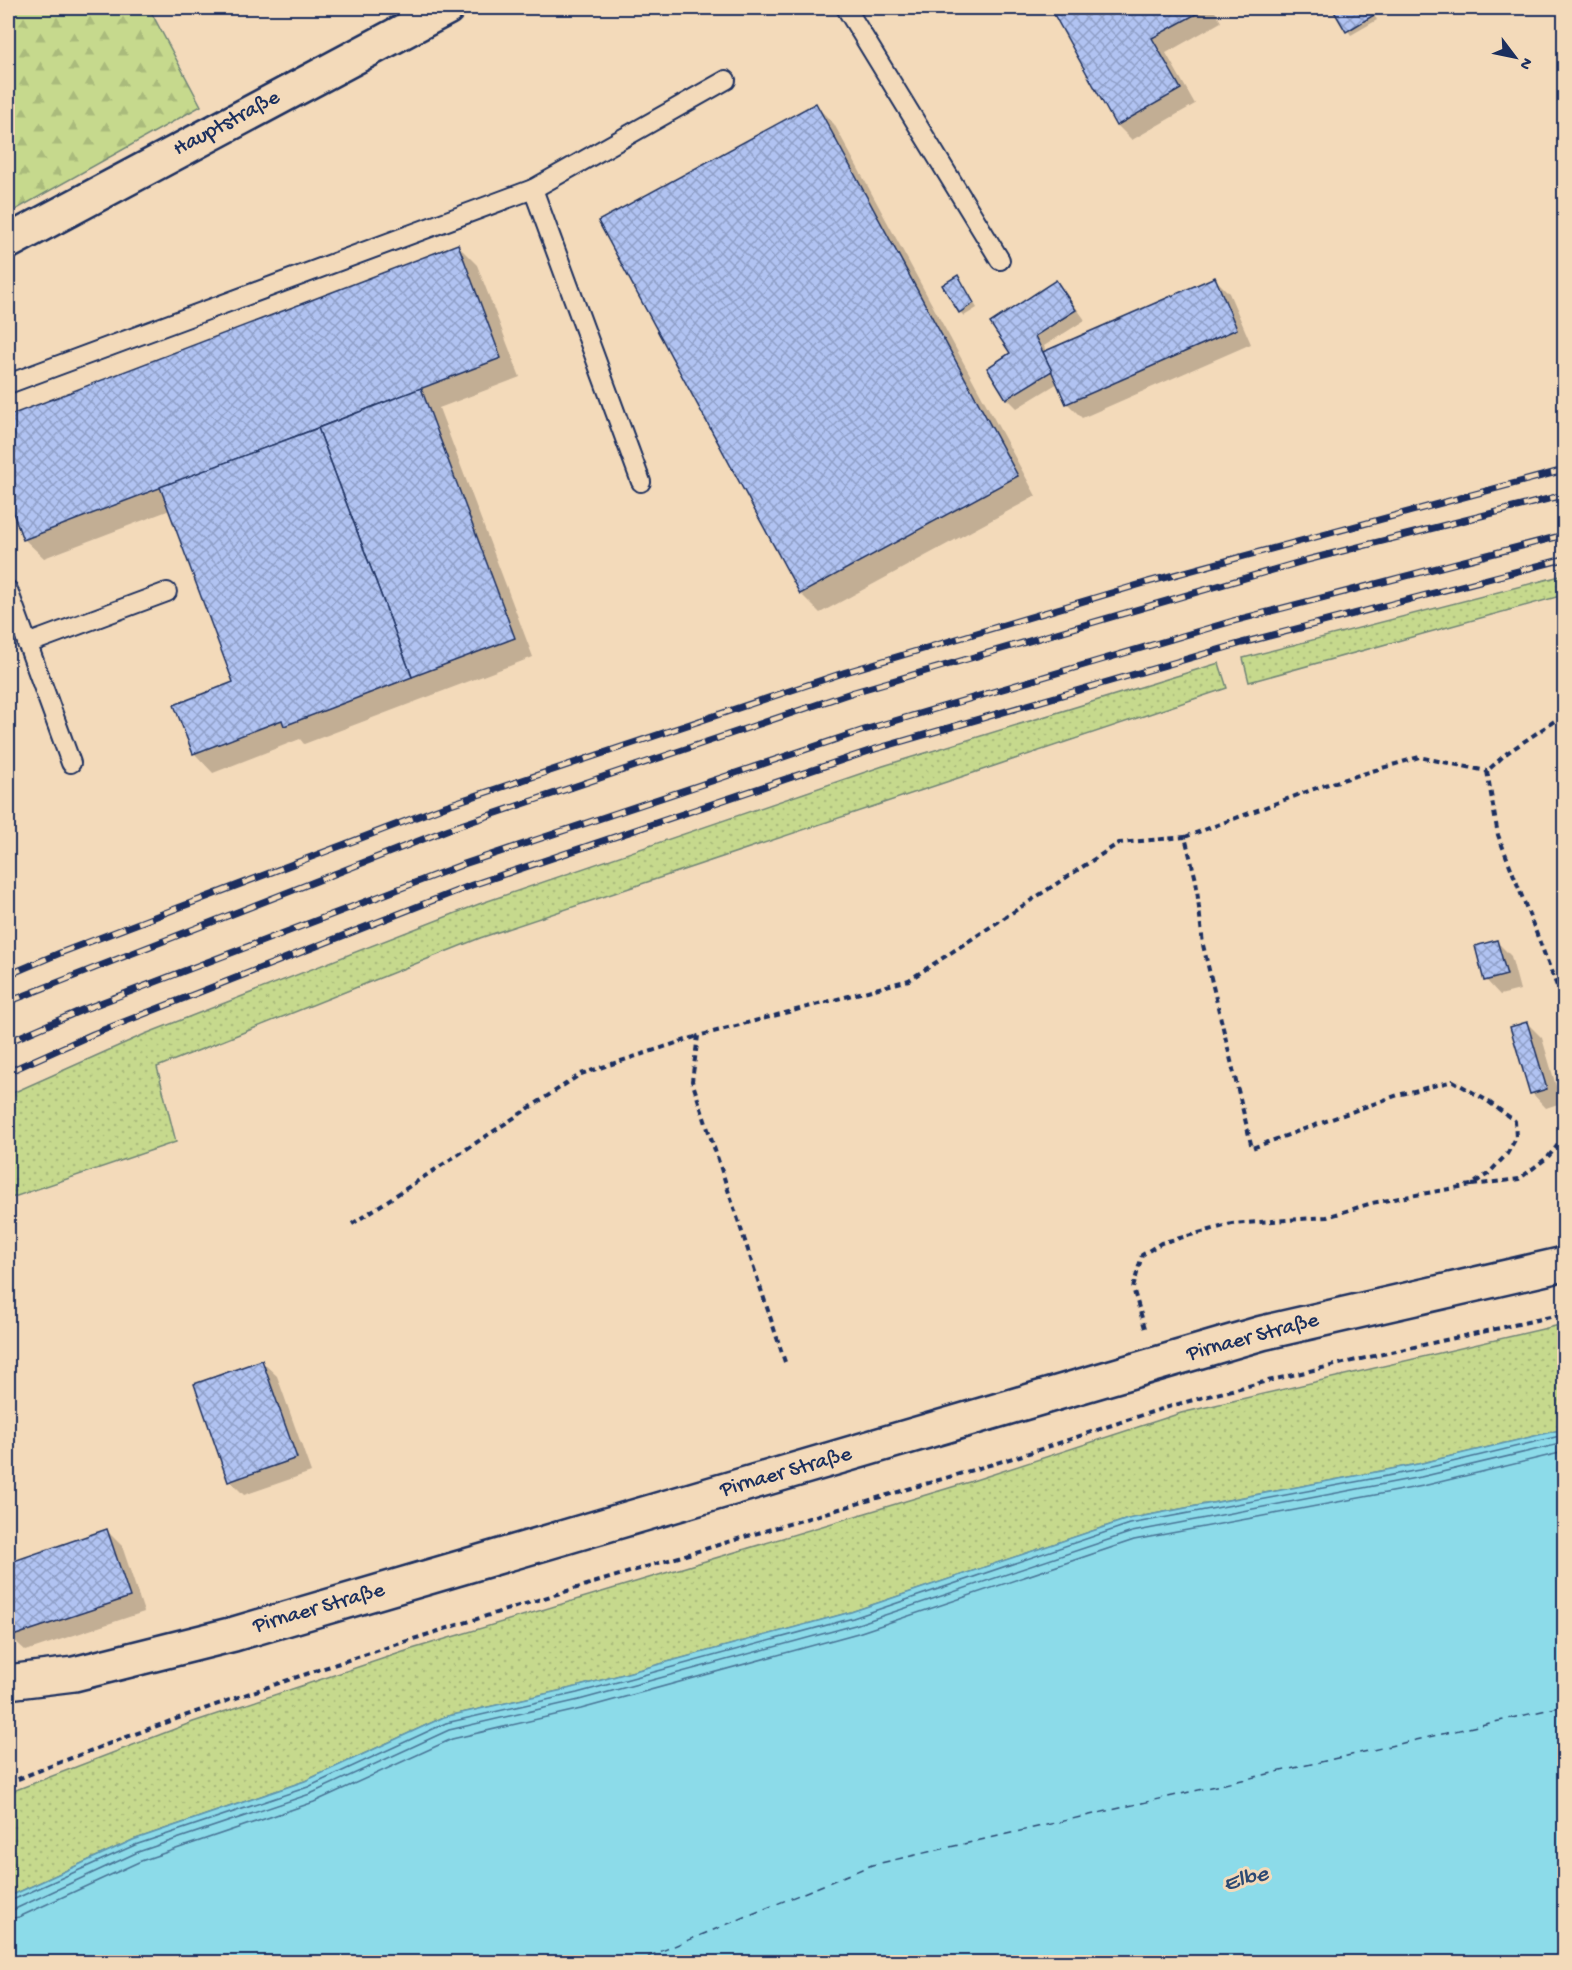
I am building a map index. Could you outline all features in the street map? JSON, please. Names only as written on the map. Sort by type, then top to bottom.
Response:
[{"type":"street","name":"Hauptstraße","points":[[8,242],[447,8]]},
{"type":"street","name":"Pirnaer Straße","points":[[8,1682],[74,1674],[234,1634],[1262,1333],[1564,1264]]},
{"type":"lane","points":[[846,8],[1000,260]]},
{"type":"lane","points":[[8,384],[533,189],[726,80]]},
{"type":"lane","points":[[533,189],[641,482]]},
{"type":"lane","points":[[8,590],[71,763]]},
{"type":"lane","points":[[27,644],[167,592]]},
{"type":"path","points":[[1486,771],[1507,753],[1556,720],[1564,718]]},
{"type":"path","points":[[352,1224],[581,1074],[698,1036],[909,980],[1119,843],[1185,837],[1322,786],[1419,757],[1486,771]]},
{"type":"path","points":[[1486,771],[1498,835],[1564,1004]]},
{"type":"path","points":[[1185,837],[1196,880],[1203,945],[1252,1149],[1398,1095],[1453,1081],[1486,1100],[1515,1121],[1516,1138],[1507,1154],[1488,1174],[1471,1185]]},
{"type":"path","points":[[698,1036],[693,1081],[785,1362]]},
{"type":"path","points":[[1156,1364],[1133,1288],[1142,1255],[1161,1243],[1232,1224],[1327,1217],[1372,1203],[1471,1185],[1519,1179],[1548,1158],[1564,1137]]},
{"type":"path","points":[[8,1783],[96,1747],[414,1638],[794,1521],[1006,1461],[1176,1405],[1276,1378],[1564,1314]]},
{"type":"green space","points":[[8,8],[149,8],[201,106],[8,214]]},
{"type":"green space","points":[[1564,575],[1564,595],[1249,682],[1243,658]]},
{"type":"green space","points":[[1219,663],[1227,688],[480,938],[157,1067],[176,1142],[8,1199],[8,1095],[145,1034],[479,904],[883,766]]},
{"type":"green space","points":[[1564,1324],[1564,1429],[1418,1464],[1128,1519],[851,1612],[576,1687],[444,1717],[305,1781],[133,1840],[8,1897],[8,1793],[193,1722],[412,1649],[969,1482],[1181,1413]]},
{"type":"water","name":"Elbe","points":[[1564,1429],[1564,1962],[8,1962],[8,1897],[133,1840],[305,1781],[444,1717],[576,1687],[851,1612],[1128,1519],[1418,1464]]},
{"type":"building","points":[[1207,8],[1152,38],[1181,89],[1116,126],[1051,9]]},
{"type":"building","points":[[1332,8],[1369,8],[1374,15],[1346,32]]},
{"type":"building","points":[[816,103],[1018,476],[800,594],[598,221]]},
{"type":"building","points":[[458,244],[501,358],[23,540],[8,499],[8,416]]},
{"type":"building","points":[[958,275],[974,303],[959,313],[942,285]]},
{"type":"building","points":[[1215,277],[1237,329],[1066,404],[1043,352]]},
{"type":"building","points":[[1056,280],[1076,310],[1035,336],[1052,371],[1006,399],[987,368],[1010,353],[990,323]]},
{"type":"building","points":[[421,388],[515,638],[412,677],[318,428]]},
{"type":"building","points":[[318,428],[412,677],[284,726],[282,720],[193,754],[174,705],[233,682],[160,487]]},
{"type":"building","points":[[1497,940],[1507,975],[1484,981],[1475,946]]},
{"type":"building","points":[[1527,1022],[1547,1089],[1530,1094],[1510,1027]]},
{"type":"building","points":[[262,1360],[297,1458],[228,1482],[194,1384]]},
{"type":"building","points":[[107,1529],[130,1597],[10,1637],[8,1630],[8,1563]]},
{"type":"ferry route","points":[[635,1962],[872,1865],[1564,1706]]},
{"type":"railway","points":[[8,975],[445,806],[846,672],[1148,582],[1564,470]]},
{"type":"railway","points":[[8,1002],[449,829],[854,692],[1307,560],[1564,495]]},
{"type":"railway","points":[[8,1042],[82,1010],[464,864],[864,730],[1233,621],[1564,535]]},
{"type":"railway","points":[[8,1072],[93,1034],[472,885],[872,750],[1242,643],[1564,559]]}]
